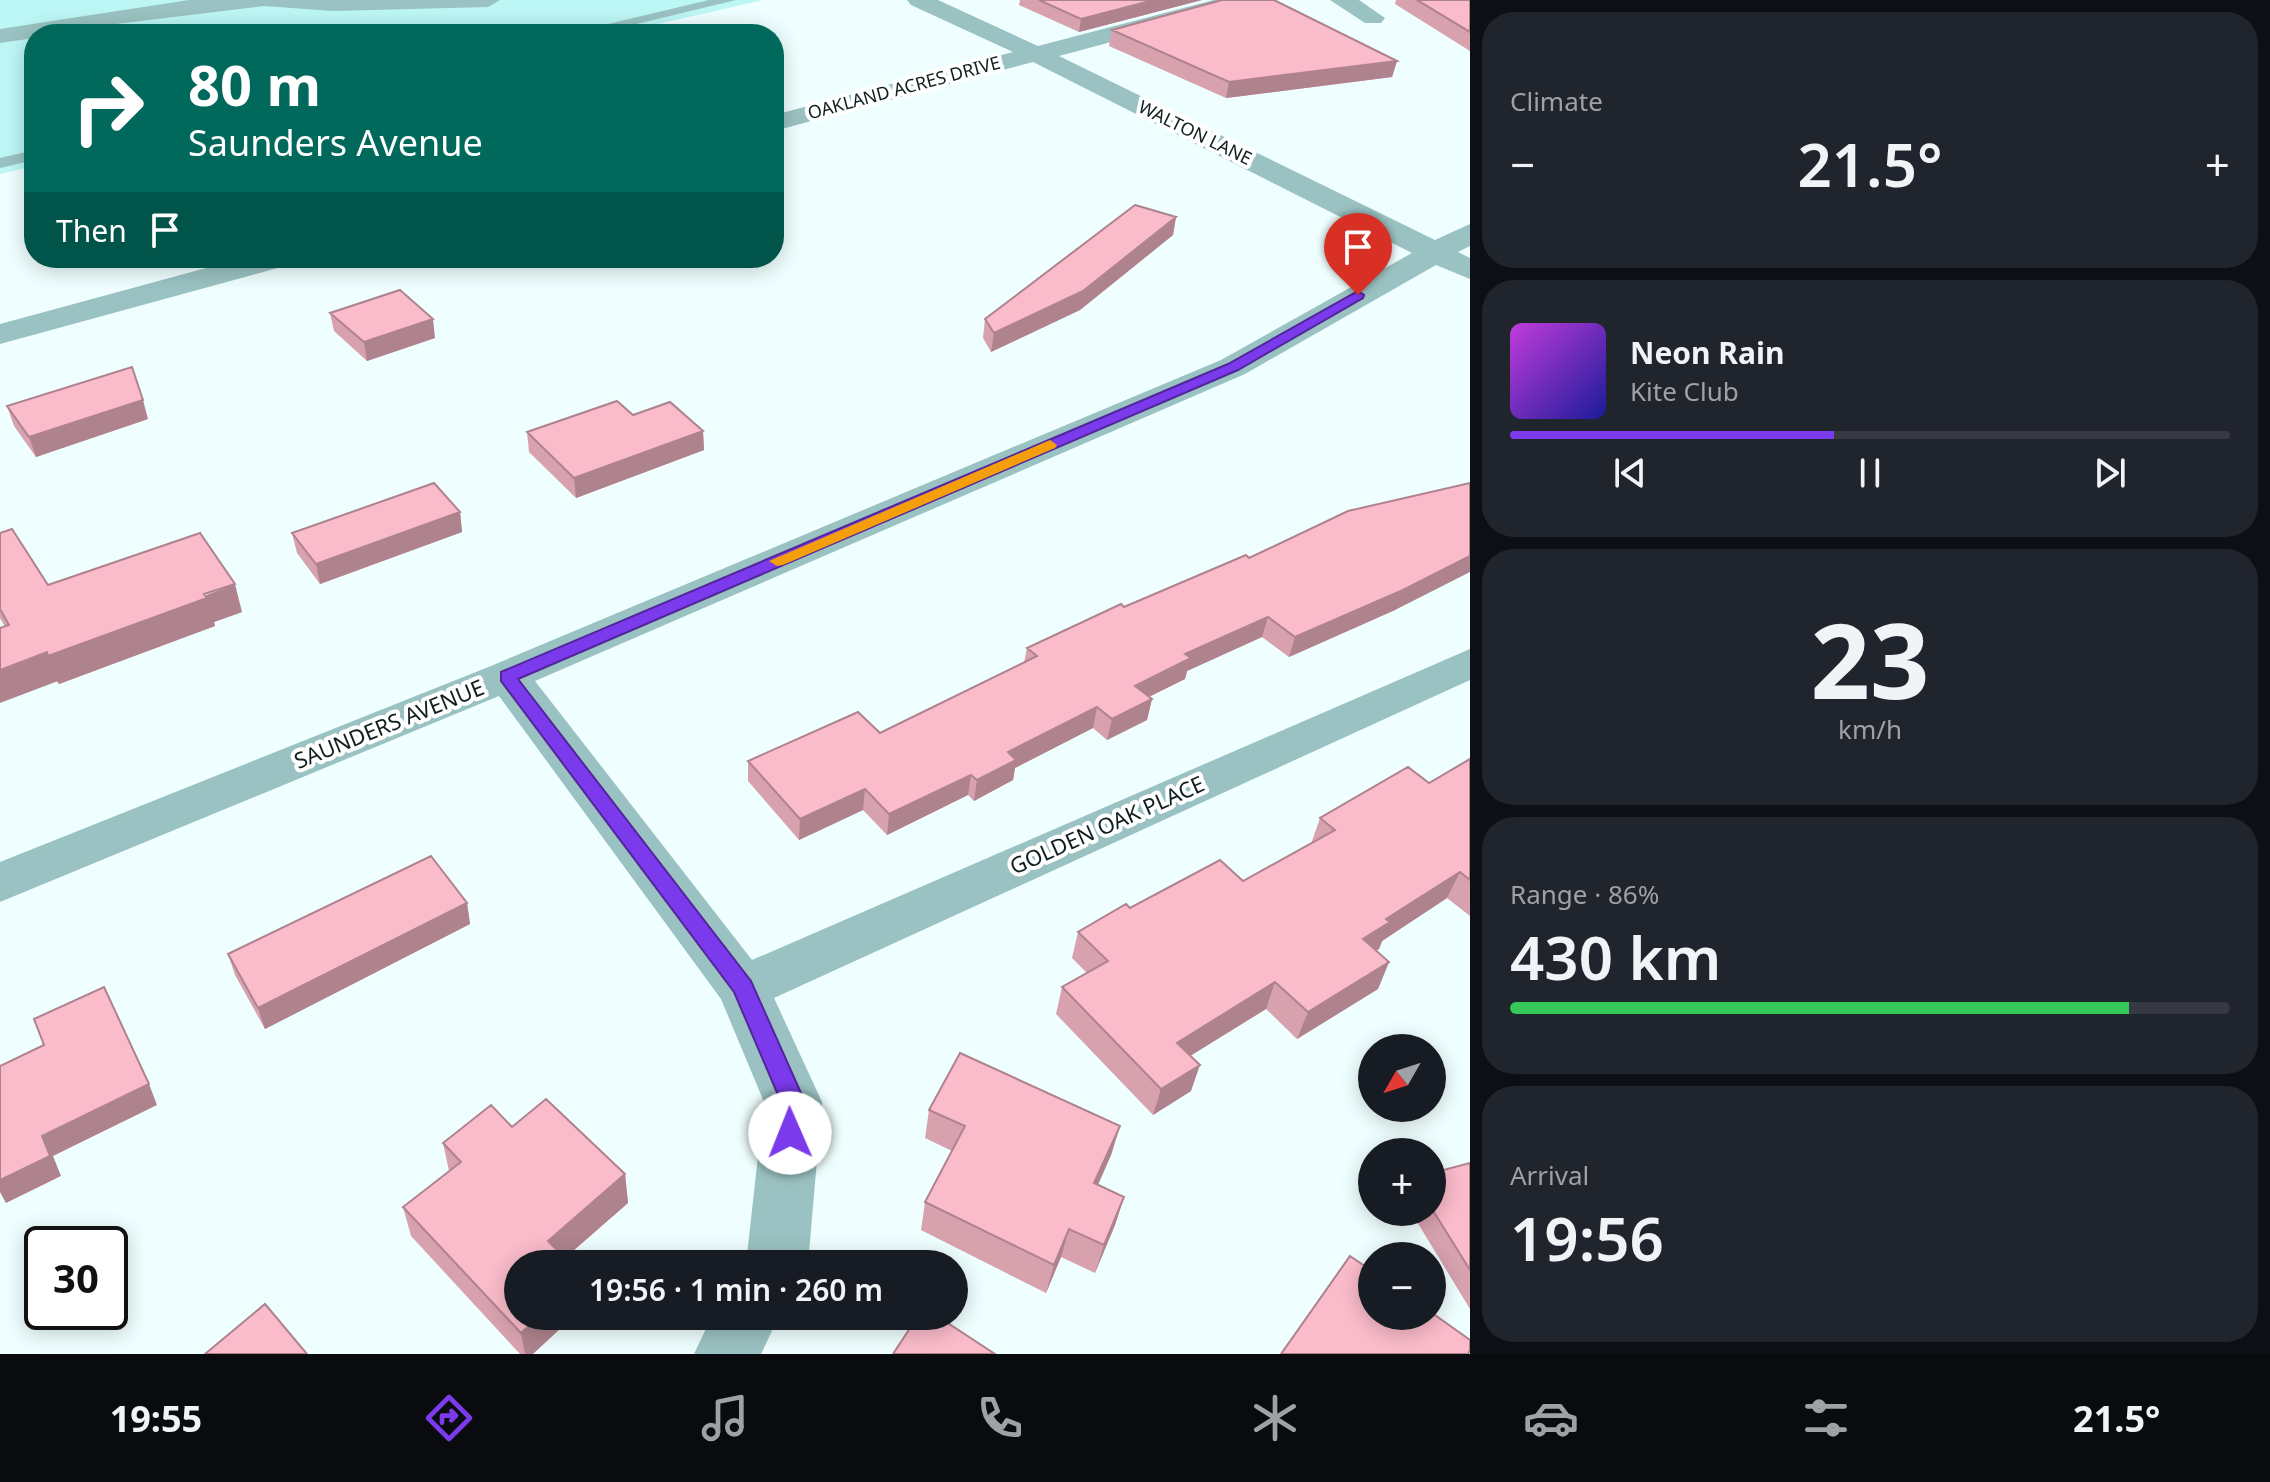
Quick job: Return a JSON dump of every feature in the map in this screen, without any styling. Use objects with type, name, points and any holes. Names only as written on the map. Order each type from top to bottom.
[{"type":"street","points":[[72,24],[157,10],[264,0],[333,4],[488,0]]},
{"type":"street","name":"WALTON LANE","points":[[919,0],[1034,53],[1470,270]]},
{"type":"street","name":"OAKLAND ACRES DRIVE","points":[[784,120],[1241,0]]},
{"type":"street","points":[[1342,0],[1373,18]]},
{"type":"street","points":[[0,36],[24,32]]},
{"type":"street","name":"SAUNDERS AVENUE","points":[[0,883],[507,676],[1233,367],[1470,233]]},
{"type":"street","points":[[0,334],[241,268]]},
{"type":"street","name":"GOLDEN OAK PLACE","points":[[743,988],[1470,663]]},
{"type":"street","points":[[507,676],[743,988],[793,1102],[781,1250]]},
{"type":"street","points":[[726,1354],[739,1330]]},
{"type":"lane","points":[[620,24],[729,0]]},
{"type":"lane","points":[[0,163],[24,157]]},
{"type":"shaded area","points":[[0,0],[763,0],[658,24],[24,24],[24,168],[0,174]]},
{"type":"building","points":[[1039,0],[1154,0],[1081,19]]},
{"type":"building","points":[[1222,0],[1274,0],[1397,61],[1229,82],[1112,30]]},
{"type":"building","points":[[1417,0],[1470,0],[1470,32]]},
{"type":"building","points":[[1135,205],[1176,217],[1083,291],[994,333],[985,319]]},
{"type":"building","points":[[400,290],[433,319],[364,342],[330,313]]},
{"type":"building","points":[[132,367],[143,400],[29,437],[7,406]]},
{"type":"building","points":[[617,401],[633,415],[670,402],[703,431],[574,478],[527,432]]},
{"type":"building","points":[[434,483],[460,512],[316,564],[292,533]]},
{"type":"building","points":[[1470,483],[1470,556],[1403,590],[1295,637],[1268,617],[1185,654],[1191,658],[1135,686],[1152,699],[1112,719],[1097,707],[1008,752],[1016,760],[977,780],[971,775],[889,814],[865,789],[800,819],[748,761],[858,712],[880,733],[1037,656],[1027,648],[1121,604],[1124,607],[1246,555],[1249,558],[1348,511]]},
{"type":"building","points":[[12,529],[48,585],[200,533],[235,584],[204,594],[207,598],[48,656],[47,652],[0,670],[0,628],[9,625],[0,609],[0,533]]},
{"type":"building","points":[[1470,759],[1470,880],[1460,872],[1386,919],[1390,922],[1363,939],[1389,962],[1308,1012],[1275,982],[1177,1043],[1200,1065],[1161,1089],[1062,987],[1108,961],[1078,932],[1126,904],[1130,908],[1220,860],[1243,881],[1335,830],[1320,818],[1408,767],[1429,783]]},
{"type":"building","points":[[431,856],[467,903],[258,1008],[228,954]]},
{"type":"building","points":[[104,987],[149,1084],[42,1136],[50,1156],[0,1180],[0,1066],[44,1045],[34,1019]]},
{"type":"building","points":[[960,1053],[1120,1126],[1094,1183],[1124,1197],[1104,1245],[1069,1229],[1054,1265],[925,1202],[965,1126],[929,1110]]},
{"type":"building","points":[[546,1099],[625,1174],[548,1241],[557,1250],[504,1250],[504,1315],[403,1207],[461,1162],[443,1143],[491,1105],[512,1127]]},
{"type":"building","points":[[1470,1163],[1470,1270],[1443,1226],[1446,1226],[1446,1169]]},
{"type":"building","points":[[1350,1256],[1358,1261],[1358,1330],[1446,1330],[1446,1323],[1470,1340],[1468,1354],[1281,1354]]},
{"type":"building","points":[[265,1304],[307,1354],[205,1354]]},
{"type":"building","points":[[909,1330],[958,1330],[995,1354],[893,1354]]},
{"type":"slow traffic","points":[[777,561],[1050,445]]},
{"type":"route","points":[[790,1133],[793,1102],[743,988],[507,676],[1233,367],[1358,295]]}]
